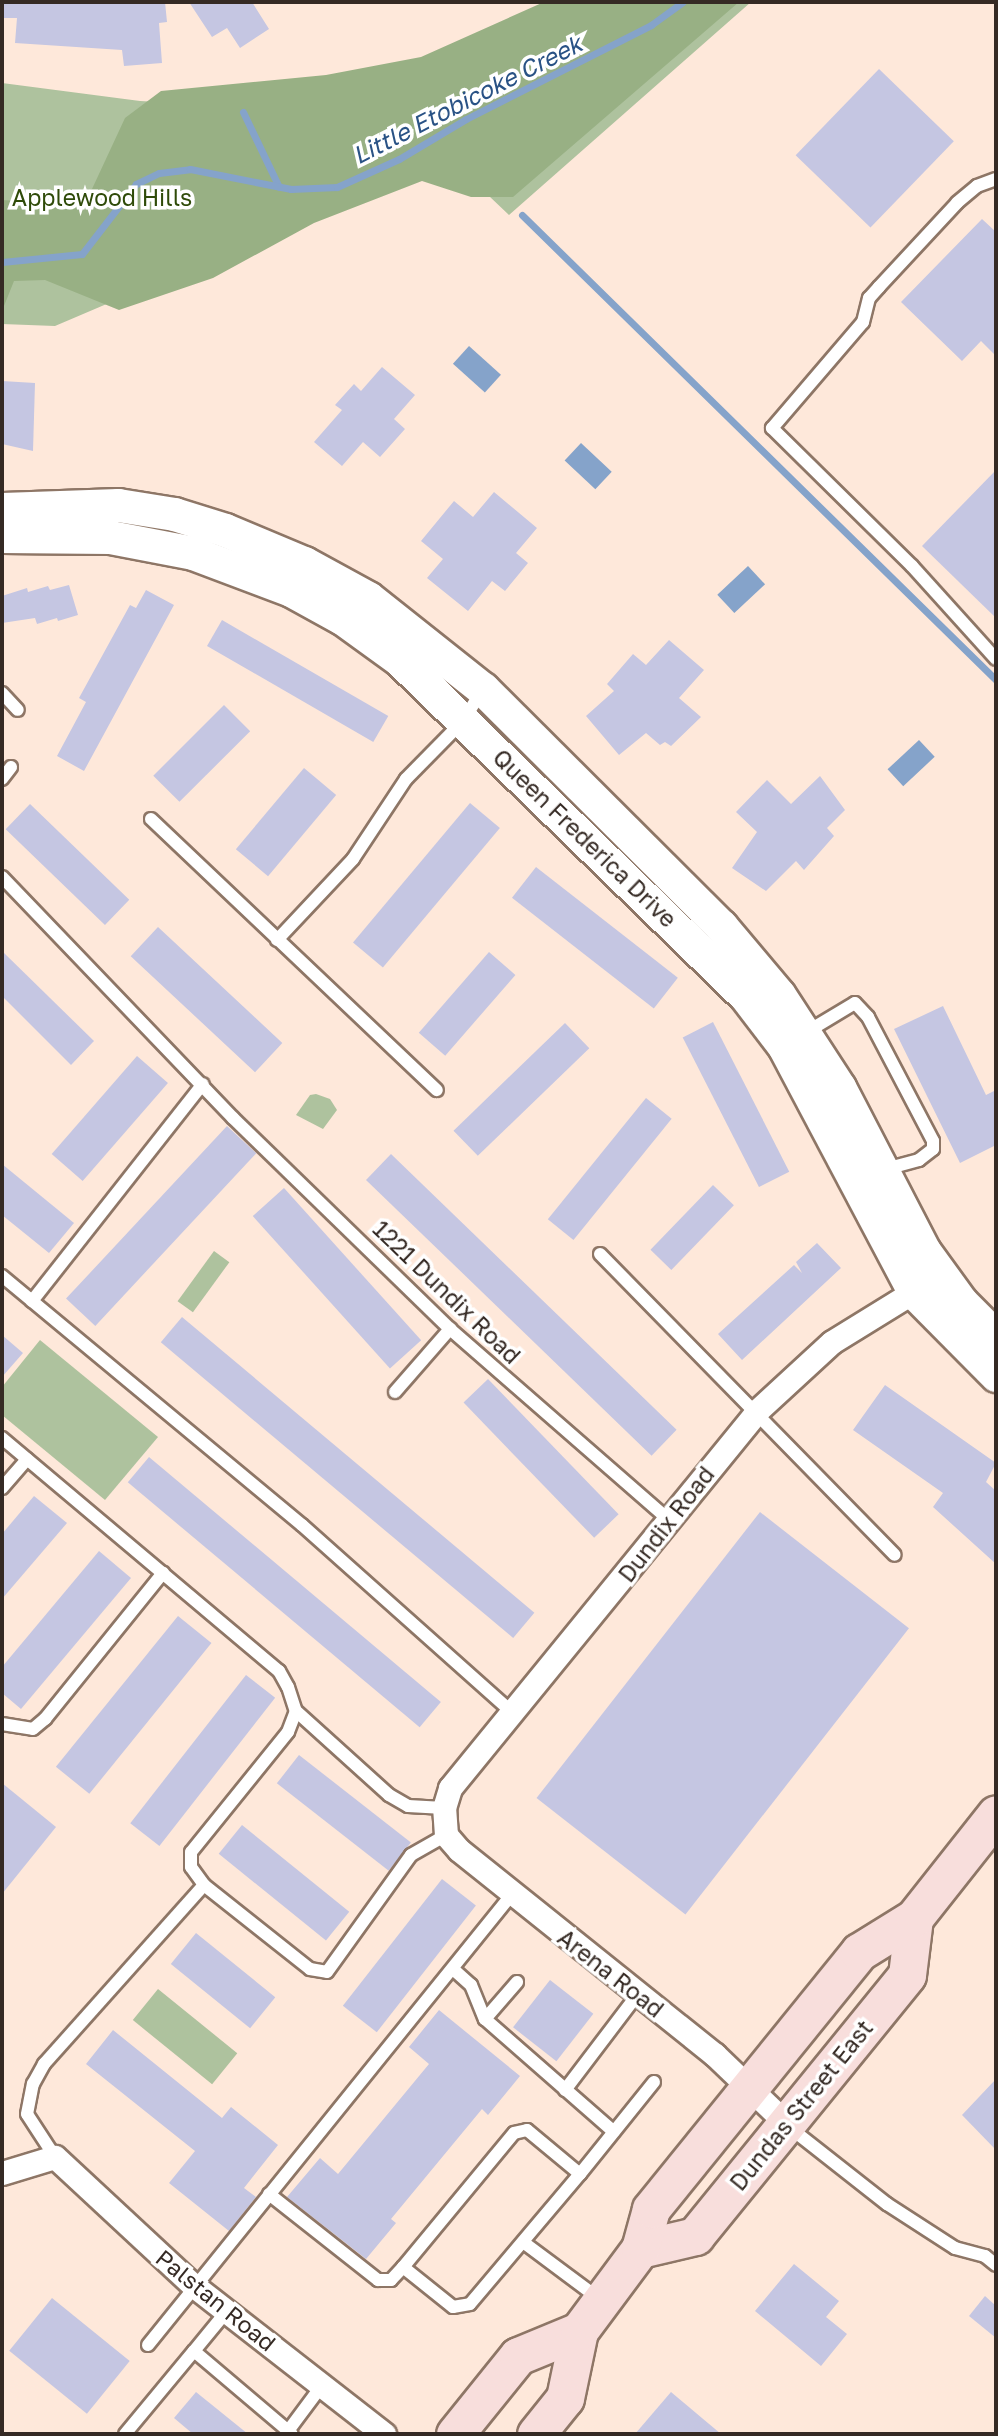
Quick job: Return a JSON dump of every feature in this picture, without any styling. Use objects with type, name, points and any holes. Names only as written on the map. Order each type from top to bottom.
[{"type":"main road","points":[[536,2434],[565,2398],[579,2331],[640,2249],[651,2209],[859,1952],[914,1918],[996,1814]]},
{"type":"main road","name":"Dundas Street East","points":[[640,2249],[695,2236],[906,1975],[914,1918]]},
{"type":"main road","points":[[455,2434],[518,2356],[579,2331]]},
{"type":"street","name":"Queen Frederica Drive","points":[[2,509],[118,505],[174,514],[225,530],[304,563],[368,597],[483,689],[721,926],[795,1039],[927,1284],[990,1345]]},
{"type":"street","name":"Queen Frederica Drive","points":[[2,536],[83,536],[148,543],[193,553],[291,590],[342,618],[400,660],[701,949],[745,995],[795,1039],[839,1087],[927,1284]]},
{"type":"street","name":"Dundix Road","points":[[445,1821],[450,1788],[515,1714],[758,1410],[832,1342],[881,1308],[927,1284]]},
{"type":"street","name":"Arena Road","points":[[445,1821],[512,1894],[638,1994],[749,2088],[787,2124]]},
{"type":"street","points":[[2,2173],[55,2157]]},
{"type":"street","name":"Palstan Road","points":[[55,2157],[194,2286],[384,2434]]},
{"type":"lane","points":[[996,179],[977,186],[957,203],[878,287],[869,298],[863,322],[772,428],[912,566],[996,659]]},
{"type":"lane","points":[[277,940],[353,859],[407,779],[463,721],[483,689]]},
{"type":"lane","points":[[2,693],[18,710]]},
{"type":"lane","points":[[2,779],[11,767]]},
{"type":"lane","points":[[151,819],[437,1090]]},
{"type":"lane","name":"1221 Dundix Road","points":[[2,877],[203,1084],[450,1329],[669,1520]]},
{"type":"lane","points":[[795,1039],[855,1003],[868,1017],[933,1141],[933,1149],[919,1160],[878,1171]]},
{"type":"lane","points":[[32,1301],[203,1084]]},
{"type":"lane","points":[[600,1254],[758,1410],[895,1555]]},
{"type":"lane","points":[[2,1276],[302,1525],[515,1714]]},
{"type":"lane","points":[[395,1392],[450,1329]]},
{"type":"lane","points":[[2,1438],[279,1671],[296,1711],[389,1795],[445,1821],[411,1854],[327,1972],[310,1969],[204,1885],[191,1867],[191,1852],[288,1732],[296,1711]]},
{"type":"lane","points":[[2,1488],[27,1459]]},
{"type":"lane","points":[[2,1724],[33,1729],[45,1719],[163,1573]]},
{"type":"lane","points":[[55,2157],[27,2114],[33,2084],[44,2064],[204,1885]]},
{"type":"lane","points":[[148,2345],[512,1894]]},
{"type":"lane","points":[[453,1969],[471,1984],[485,2019],[614,2132]]},
{"type":"lane","points":[[485,2019],[517,1982]]},
{"type":"lane","points":[[565,2090],[638,1994]]},
{"type":"lane","points":[[403,2267],[453,2307],[470,2304],[654,2082]]},
{"type":"lane","points":[[787,2124],[887,2204],[955,2248],[985,2256],[996,2265]]},
{"type":"lane","points":[[270,2194],[378,2280],[391,2280],[514,2133],[527,2130],[580,2174]]},
{"type":"lane","points":[[523,2242],[602,2300]]},
{"type":"lane","points":[[132,2432],[226,2312]]},
{"type":"lane","points":[[194,2351],[290,2432],[323,2384]]},
{"type":"green space","name":"Applewood Hills","points":[[544,2],[739,2],[513,197],[471,197],[422,181],[314,223],[213,278],[119,310],[45,280],[14,281],[2,311],[2,200],[50,203],[92,189],[125,118],[161,91],[326,75],[421,57]]},
{"type":"green space","name":"Applewood Hills","points":[[566,2],[751,2],[509,215],[449,158],[55,326],[2,324],[2,83],[140,101],[377,114]]},
{"type":"green space","points":[[316,1094],[330,1099],[337,1110],[323,1129],[296,1115],[310,1095]]},
{"type":"green space","points":[[214,1251],[229,1262],[193,1312],[178,1301]]},
{"type":"green space","points":[[40,1340],[158,1437],[105,1500],[2,1415],[2,1387]]},
{"type":"green space","points":[[158,1989],[237,2053],[212,2084],[133,2020]]},
{"type":"water","points":[[469,346],[501,375],[485,393],[453,364]]},
{"type":"water","points":[[581,443],[612,472],[595,489],[565,461]]},
{"type":"water","points":[[748,566],[765,584],[734,613],[717,595]]},
{"type":"water","points":[[919,740],[935,757],[903,786],[888,769]]},
{"type":"building","points":[[2,2],[165,2],[167,22],[159,23],[162,63],[124,66],[122,50],[15,43],[17,18],[2,18]]},
{"type":"building","points":[[189,2],[252,2],[269,29],[240,48],[227,28],[212,37]]},
{"type":"building","points":[[879,69],[954,141],[870,228],[796,155]]},
{"type":"building","points":[[982,219],[996,232],[996,356],[981,341],[962,361],[901,302]]},
{"type":"building","points":[[382,367],[415,395],[394,419],[405,429],[380,457],[363,442],[342,466],[314,442],[342,410],[335,405],[354,384],[361,391]]},
{"type":"building","points":[[2,381],[35,383],[33,451],[2,444]]},
{"type":"building","points":[[996,470],[996,618],[922,546]]},
{"type":"building","points":[[494,492],[537,528],[516,553],[528,563],[505,591],[492,581],[468,611],[427,578],[443,559],[421,541],[454,501],[473,517]]},
{"type":"building","points":[[69,585],[78,615],[37,624],[35,618],[2,623],[2,596],[27,588],[28,592],[48,586],[50,590]]},
{"type":"building","points":[[146,590],[174,605],[84,771],[57,756],[86,702],[79,698],[130,605],[136,608]]},
{"type":"building","points":[[222,620],[388,716],[373,742],[207,646]]},
{"type":"building","points":[[669,640],[704,670],[679,698],[701,717],[671,746],[665,742],[660,745],[646,733],[619,755],[586,716],[614,691],[607,684],[633,654],[646,665]]},
{"type":"building","points":[[224,705],[250,731],[179,802],[153,776]]},
{"type":"building","points":[[304,768],[336,795],[268,876],[236,849]]},
{"type":"building","points":[[820,776],[845,810],[827,828],[834,836],[804,870],[796,861],[766,891],[732,868],[757,832],[736,812],[767,780],[791,804]]},
{"type":"building","points":[[470,803],[500,828],[383,967],[353,942]]},
{"type":"building","points":[[30,804],[129,900],[105,925],[6,829]]},
{"type":"building","points":[[536,867],[678,978],[654,1009],[512,898]]},
{"type":"building","points":[[158,927],[282,1043],[255,1072],[131,956]]},
{"type":"building","points":[[2,951],[94,1041],[71,1065],[2,996]]},
{"type":"building","points":[[489,952],[515,975],[445,1056],[419,1033]]},
{"type":"building","points":[[943,1006],[986,1095],[996,1090],[996,1145],[960,1163],[894,1029]]},
{"type":"building","points":[[713,1022],[789,1172],[759,1187],[683,1037]]},
{"type":"building","points":[[565,1023],[589,1048],[478,1156],[454,1131]]},
{"type":"building","points":[[137,1056],[168,1083],[83,1181],[52,1154]]},
{"type":"building","points":[[646,1098],[672,1119],[573,1240],[548,1219]]},
{"type":"building","points":[[227,1126],[256,1153],[95,1326],[66,1299]]},
{"type":"building","points":[[391,1154],[677,1430],[652,1456],[366,1180]]},
{"type":"building","points":[[2,1164],[74,1223],[49,1253],[2,1215]]},
{"type":"building","points":[[713,1185],[734,1205],[671,1270],[650,1250]]},
{"type":"building","points":[[284,1188],[421,1340],[390,1368],[253,1216]]},
{"type":"building","points":[[817,1243],[841,1268],[742,1360],[718,1334],[794,1265],[802,1273],[796,1262]]},
{"type":"building","points":[[182,1317],[534,1613],[513,1638],[161,1342]]},
{"type":"building","points":[[2,1335],[23,1353],[2,1377]]},
{"type":"building","points":[[488,1379],[619,1514],[594,1538],[464,1403]]},
{"type":"building","points":[[885,1385],[996,1463],[986,1482],[996,1491],[996,1564],[933,1507],[943,1493],[853,1430]]},
{"type":"building","points":[[149,1457],[441,1702],[420,1727],[128,1482]]},
{"type":"building","points":[[34,1496],[67,1523],[2,1599],[2,1534]]},
{"type":"building","points":[[760,1512],[909,1628],[685,1914],[537,1798]]},
{"type":"building","points":[[99,1551],[131,1578],[21,1709],[2,1693],[2,1667]]},
{"type":"building","points":[[178,1616],[211,1643],[89,1794],[56,1767]]},
{"type":"building","points":[[246,1675],[275,1698],[159,1846],[130,1823]]},
{"type":"building","points":[[299,1755],[411,1842],[389,1871],[277,1783]]},
{"type":"building","points":[[2,1783],[56,1827],[2,1894]]},
{"type":"building","points":[[242,1825],[349,1912],[326,1941],[219,1854]]},
{"type":"building","points":[[442,1879],[476,1905],[377,2032],[343,2006]]},
{"type":"building","points":[[196,1933],[275,1997],[250,2028],[171,1964]]},
{"type":"building","points":[[550,1980],[593,2014],[556,2061],[513,2027]]},
{"type":"building","points":[[439,2010],[520,2076],[488,2115],[482,2109],[391,2219],[396,2223],[366,2259],[287,2197],[320,2158],[338,2174],[429,2064],[409,2047]]},
{"type":"building","points":[[113,2030],[222,2118],[231,2107],[278,2145],[244,2188],[256,2197],[229,2231],[169,2183],[195,2151],[86,2064]]},
{"type":"building","points":[[996,2079],[996,2150],[962,2115]]},
{"type":"building","points":[[794,2264],[839,2301],[826,2317],[847,2334],[821,2366],[755,2311]]},
{"type":"building","points":[[985,2296],[996,2306],[996,2338],[969,2316]]},
{"type":"building","points":[[52,2298],[130,2361],[87,2414],[9,2351]]},
{"type":"building","points":[[196,2392],[248,2434],[193,2434],[174,2418]]},
{"type":"building","points":[[671,2392],[721,2434],[635,2434]]},
{"type":"waterway","name":"Little Etobicoke Creek","points":[[2,262],[82,254],[136,184],[159,173],[190,169],[291,189],[337,187],[399,159],[466,119],[651,25],[683,2]]},
{"type":"waterway","points":[[243,112],[279,187]]},
{"type":"waterway","points":[[522,215],[996,680]]}]
